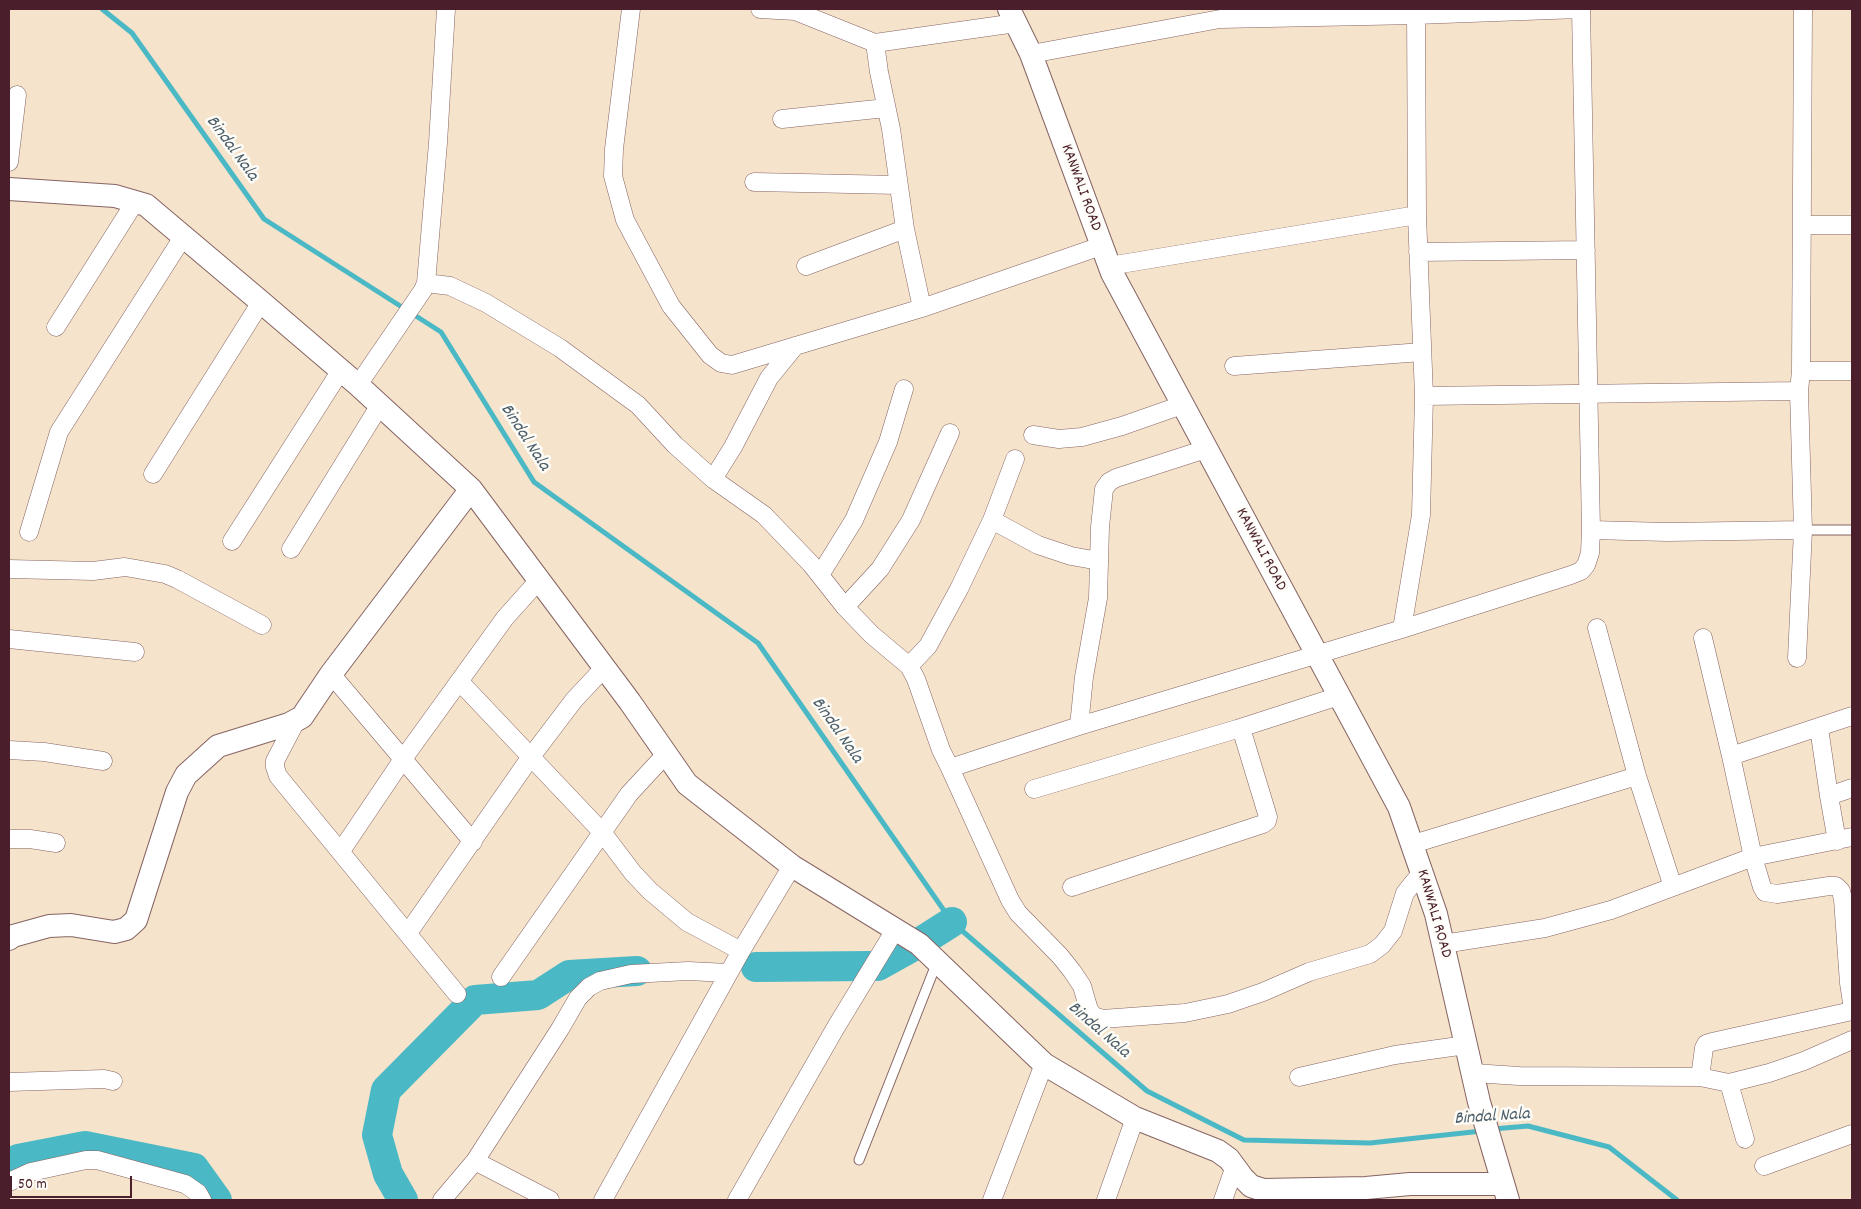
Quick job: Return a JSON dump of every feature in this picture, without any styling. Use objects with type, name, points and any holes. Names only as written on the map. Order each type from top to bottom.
[{"type":"street","points":[[358,385],[425,286],[438,143],[446,9]]},
{"type":"street","points":[[631,9],[613,167],[613,176],[624,220],[671,306],[710,355],[721,363],[732,365],[1105,256],[1417,215]]},
{"type":"street","points":[[760,9],[795,11],[875,43],[1013,16]]},
{"type":"street","points":[[950,768],[1079,726],[1402,630],[1581,571],[1586,565],[1590,553],[1590,394],[1580,9],[1240,13],[1220,19],[1031,54]]},
{"type":"street","points":[[1797,658],[1803,530],[1799,391],[1801,371],[1804,9]]},
{"type":"street","points":[[1402,630],[1422,515],[1424,396],[1417,215],[1416,12]]},
{"type":"street","name":"KANWALI ROAD","points":[[1013,16],[1031,54],[1105,256],[1206,450],[1399,807],[1436,914],[1479,1102],[1505,1192]]},
{"type":"street","points":[[875,43],[905,229],[922,308]]},
{"type":"street","points":[[9,162],[17,95]]},
{"type":"street","points":[[782,119],[886,108]]},
{"type":"street","points":[[754,182],[898,185]]},
{"type":"street","points":[[9,189],[115,196],[146,205],[261,302],[358,385],[471,489],[604,668],[687,784],[792,866],[919,944],[1044,1064],[1135,1118],[1218,1151],[1235,1166],[1252,1193],[1263,1190],[1367,1194],[1410,1184],[1505,1192]]},
{"type":"street","points":[[56,327],[135,202]]},
{"type":"street","points":[[1802,225],[1852,225]]},
{"type":"street","points":[[806,266],[905,229]]},
{"type":"street","points":[[29,532],[59,432],[183,237]]},
{"type":"street","points":[[1418,252],[1586,250]]},
{"type":"street","points":[[425,286],[450,286],[486,303],[560,348],[638,405],[675,445],[713,479],[764,515],[872,635],[909,666],[916,679],[941,750],[1010,900],[1018,913],[1072,970],[1082,986],[1089,1010],[1094,1016],[1102,1020],[1184,1013],[1228,1004],[1263,992],[1309,972],[1370,954],[1382,945],[1393,932],[1405,893],[1422,872]]},
{"type":"street","points":[[152,474],[261,302]]},
{"type":"street","points":[[713,479],[733,447],[769,378],[795,346]]},
{"type":"street","points":[[1234,366],[1422,352]]},
{"type":"street","points":[[232,541],[341,370]]},
{"type":"street","points":[[1801,371],[1852,371]]},
{"type":"street","points":[[820,575],[854,520],[888,442],[904,389]]},
{"type":"street","points":[[1424,396],[1799,391]]},
{"type":"street","points":[[291,549],[380,405]]},
{"type":"street","points":[[1033,435],[1059,438],[1082,437],[1122,426],[1182,405]]},
{"type":"street","points":[[845,606],[880,569],[911,520],[950,433]]},
{"type":"street","points":[[1079,726],[1084,677],[1098,598],[1100,527],[1104,489],[1109,482],[1116,478],[1206,450]]},
{"type":"street","points":[[909,666],[928,646],[959,589],[992,520],[1015,459]]},
{"type":"street","points":[[9,939],[13,936],[49,926],[71,925],[114,932],[126,929],[136,920],[177,792],[186,774],[218,746],[296,721],[302,717],[331,674],[471,489]]},
{"type":"street","points":[[992,520],[1038,545],[1071,556],[1099,561]]},
{"type":"street","points":[[1591,530],[1667,532],[1803,530]]},
{"type":"street","points":[[9,569],[93,570],[125,567],[165,574],[262,625]]},
{"type":"street","points":[[341,851],[403,759],[505,618],[539,580]]},
{"type":"street","points":[[1598,628],[1637,776],[1673,887]]},
{"type":"street","points":[[1703,638],[1753,856],[1762,887],[1765,892],[1777,894],[1829,886],[1836,886],[1841,891],[1852,1003]]},
{"type":"street","points":[[9,640],[135,652]]},
{"type":"street","points":[[408,933],[530,758],[574,700],[604,668]]},
{"type":"street","points":[[331,674],[473,842]]},
{"type":"street","points":[[460,682],[602,832],[633,873],[650,891],[687,922],[741,951]]},
{"type":"street","points":[[1034,789],[1241,728],[1339,696]]},
{"type":"street","points":[[1731,756],[1852,716]]},
{"type":"street","points":[[296,721],[275,761],[274,767],[278,776],[457,994]]},
{"type":"street","points":[[1072,887],[1263,824],[1267,821],[1268,817],[1241,728]]},
{"type":"street","points":[[1443,944],[1545,928],[1611,910],[1753,856],[1845,839],[1829,796],[1819,728]]},
{"type":"street","points":[[9,750],[44,752],[103,761]]},
{"type":"street","points":[[501,978],[629,794],[666,754]]},
{"type":"street","points":[[1413,844],[1637,776]]},
{"type":"street","points":[[1829,796],[1852,788]]},
{"type":"street","points":[[9,840],[30,839],[56,843]]},
{"type":"street","points":[[603,1200],[728,973],[792,866]]},
{"type":"street","points":[[737,1200],[836,1027],[895,930]]},
{"type":"street","points":[[442,1200],[475,1161],[578,998],[588,987],[600,981],[630,974],[688,971],[728,973]]},
{"type":"street","points":[[1700,1077],[1706,1044],[1852,1011]]},
{"type":"street","points":[[1473,1073],[1529,1076],[1700,1077],[1729,1083],[1769,1073],[1812,1058],[1852,1040]]},
{"type":"street","points":[[1299,1077],[1395,1055],[1466,1045]]},
{"type":"street","points":[[992,1200],[1044,1064]]},
{"type":"street","points":[[9,1082],[104,1079],[113,1081]]},
{"type":"street","points":[[1729,1083],[1745,1139]]},
{"type":"street","points":[[1106,1200],[1135,1118]]},
{"type":"street","points":[[1764,1166],[1852,1134]]},
{"type":"street","points":[[9,1182],[31,1172],[86,1160],[97,1160],[185,1184],[198,1193],[202,1200]]},
{"type":"street","points":[[475,1161],[550,1200]]},
{"type":"street","points":[[1223,1200],[1235,1166]]},
{"type":"lane","points":[[1803,530],[1852,530]]},
{"type":"lane","points":[[860,1160],[937,962]]},
{"type":"waterway","name":"Bindal Nala","points":[[102,9],[132,33],[264,219],[441,332],[534,482],[758,643],[952,922],[1147,1091],[1244,1140],[1370,1143],[1482,1131]]},
{"type":"waterway","points":[[922,941],[952,922]]},
{"type":"waterway","points":[[878,966],[914,946]]},
{"type":"waterway","points":[[756,967],[870,966]]},
{"type":"waterway","points":[[403,1200],[388,1174],[377,1135],[386,1090],[475,1000],[538,995],[569,975],[637,971]]},
{"type":"waterway","name":"Bindal Nala","points":[[1493,1129],[1528,1126],[1609,1147],[1677,1200]]},
{"type":"waterway","points":[[9,1164],[18,1159],[85,1146],[194,1168],[217,1200]]}]
